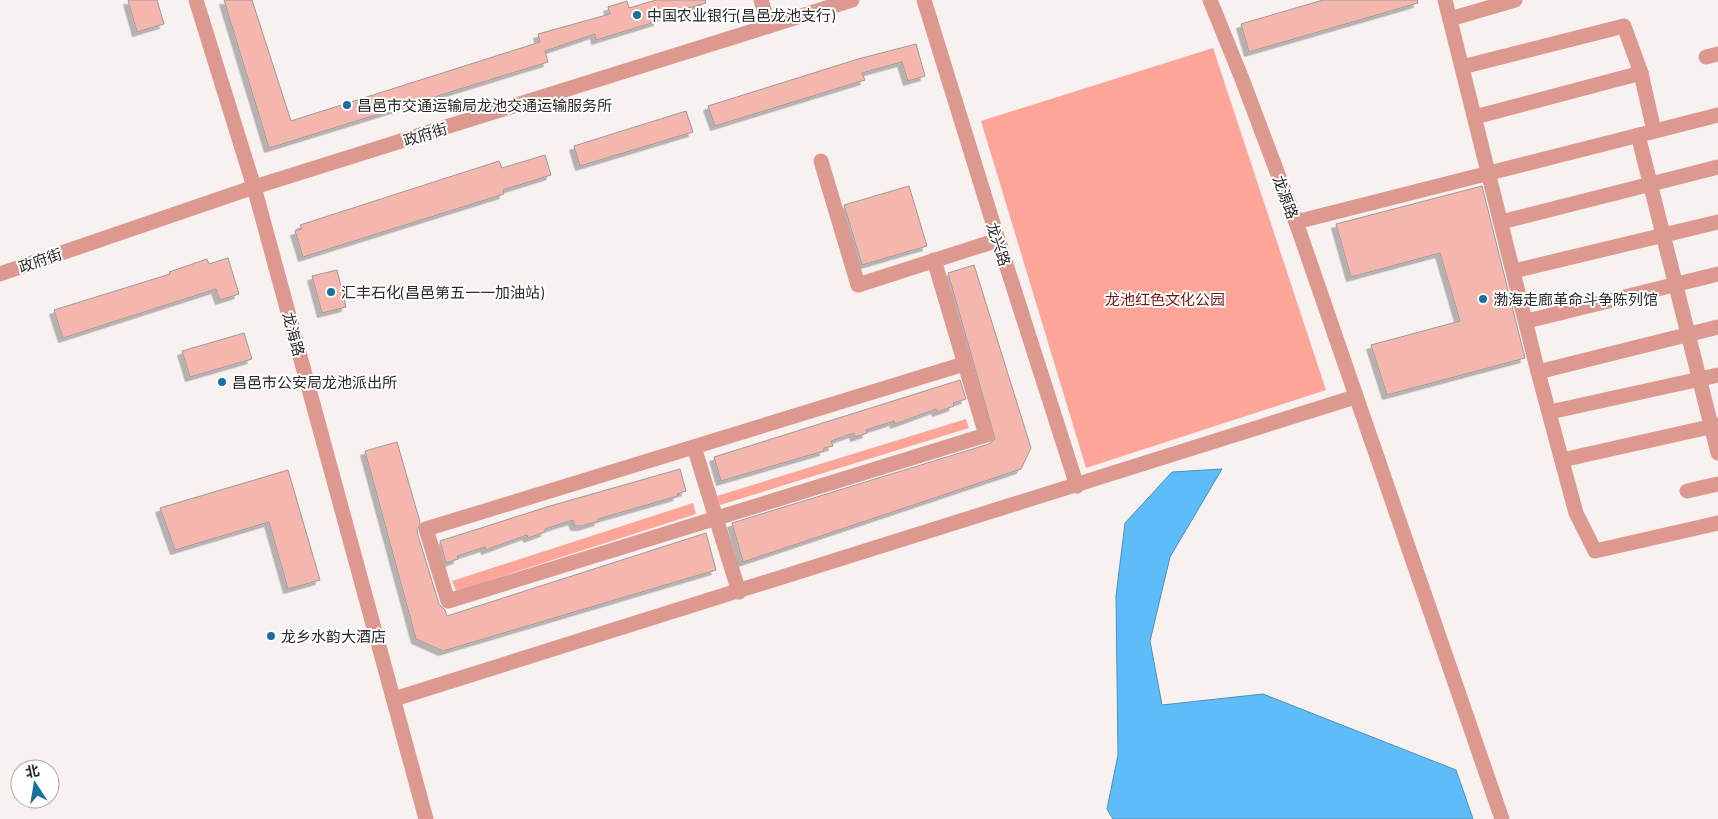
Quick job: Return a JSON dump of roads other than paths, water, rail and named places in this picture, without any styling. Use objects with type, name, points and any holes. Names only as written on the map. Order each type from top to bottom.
[{"type":"street","name":"龙海路","points":[[196,0],[254,187],[426,819]]},
{"type":"street","points":[[761,0],[769,26]]},
{"type":"street","name":"政府街","points":[[0,274],[254,187],[852,0]]},
{"type":"street","name":"龙兴路","points":[[924,0],[998,240],[1078,486]]},
{"type":"street","name":"龙源路","points":[[1210,0],[1296,222],[1502,819]]},
{"type":"street","points":[[1446,0],[1527,321],[1538,372],[1576,513],[1595,551],[1718,523]]},
{"type":"street","points":[[1450,19],[1516,0]]},
{"type":"street","points":[[1462,67],[1624,26],[1641,73],[1654,131]]},
{"type":"street","points":[[1475,118],[1641,73]]},
{"type":"street","points":[[1296,222],[1718,115]]},
{"type":"street","points":[[1638,135],[1688,335],[1715,426],[1718,452]]},
{"type":"street","points":[[821,161],[858,285],[998,240]]},
{"type":"street","points":[[1501,222],[1718,167]]},
{"type":"street","points":[[1514,271],[1718,222]]},
{"type":"street","points":[[934,260],[986,435],[448,600],[426,529],[964,364]]},
{"type":"street","points":[[1527,321],[1718,274]]},
{"type":"street","points":[[1538,372],[1718,327]]},
{"type":"street","points":[[1550,412],[1718,375]]},
{"type":"street","points":[[394,700],[1078,486],[1355,397]]},
{"type":"street","points":[[1562,460],[1715,426]]},
{"type":"street","points":[[694,447],[739,592]]},
{"type":"street","points":[[1687,491],[1718,484]]},
{"type":"water","points":[[1222,469],[1170,557],[1150,641],[1162,705],[1263,694],[1456,770],[1473,819],[1113,819],[1107,809],[1118,755],[1116,596],[1125,523],[1172,472]]},
{"type":"place","name":"中国农业银行(昌邑龙池支行)","points":[[637,15]]},
{"type":"place","name":"昌邑市交通运输局龙池交通运输服务所","points":[[347,105]]},
{"type":"place","name":"汇丰石化(昌邑第五一一加油站)","points":[[331,292]]},
{"type":"place","name":"渤海走廊革命斗争陈列馆","points":[[1483,299]]},
{"type":"place","name":"昌邑市公安局龙池派出所","points":[[222,382]]},
{"type":"place","name":"龙乡水韵大酒店","points":[[271,636]]},
{"type":"park label","name":"龙池红色文化公园","points":[[1165,299]]}]
